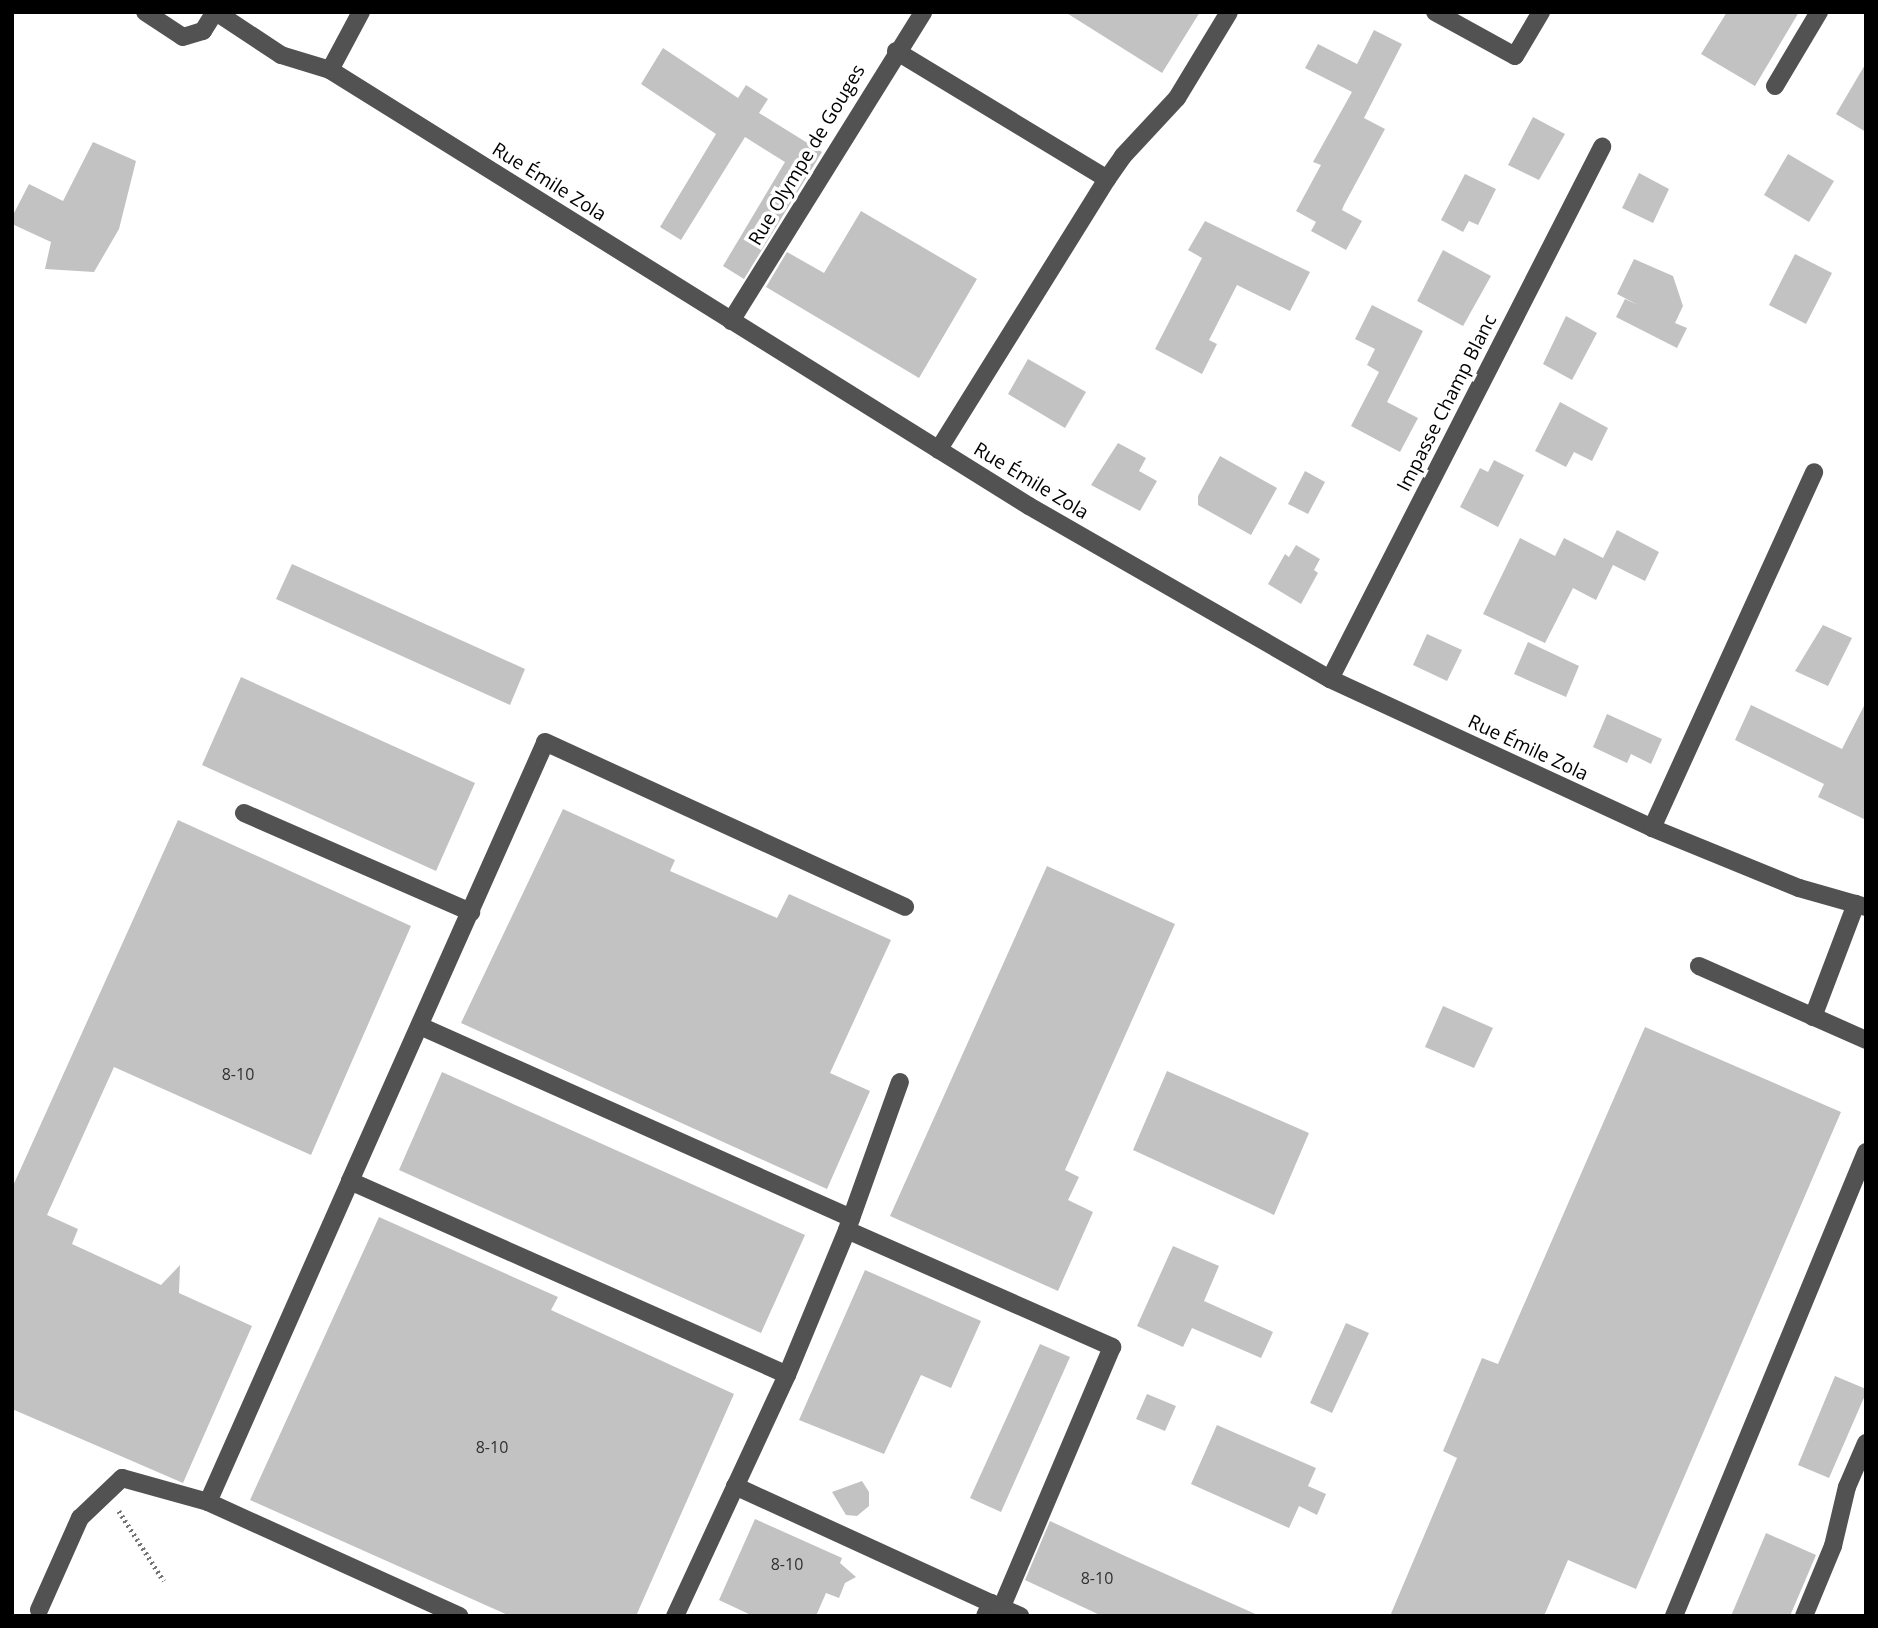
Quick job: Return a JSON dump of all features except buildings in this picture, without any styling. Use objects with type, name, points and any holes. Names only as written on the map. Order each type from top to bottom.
[{"type":"street","points":[[145,12],[183,37],[203,31],[216,12]]},
{"type":"street","name":"Rue Émile Zola","points":[[216,12],[281,55],[330,70],[938,450],[1329,679],[1651,828],[1799,888],[1861,906]]},
{"type":"street","points":[[330,70],[361,12]]},
{"type":"street","name":"Rue Olympe de Gouges","points":[[731,321],[896,51],[923,12]]},
{"type":"street","points":[[938,450],[1107,179],[1123,156],[1177,98],[1229,12]]},
{"type":"street","points":[[1435,12],[1515,56],[1541,12]]},
{"type":"street","points":[[1775,86],[1819,12]]},
{"type":"street","points":[[896,51],[1107,179]]},
{"type":"street","name":"Impasse Champ Blanc","points":[[1329,679],[1602,147]]},
{"type":"street","points":[[1651,828],[1814,472]]},
{"type":"street","points":[[208,1502],[545,742],[905,908]]},
{"type":"street","points":[[244,813],[471,912]]},
{"type":"street","points":[[1813,1017],[1861,906]]},
{"type":"street","points":[[1699,966],[1866,1040]]},
{"type":"street","points":[[420,1026],[1112,1347],[992,1609]]},
{"type":"street","points":[[675,1616],[787,1375],[849,1224],[900,1082]]},
{"type":"street","points":[[1674,1616],[1866,1152]]},
{"type":"street","points":[[350,1181],[787,1375]]},
{"type":"street","points":[[1804,1616],[1833,1546],[1847,1487],[1866,1443]]},
{"type":"street","points":[[38,1609],[80,1518],[122,1478],[208,1502],[459,1616]]},
{"type":"street","points":[[735,1486],[992,1609],[1020,1616]]},
{"type":"path","points":[[107,1493],[164,1581]]}]
